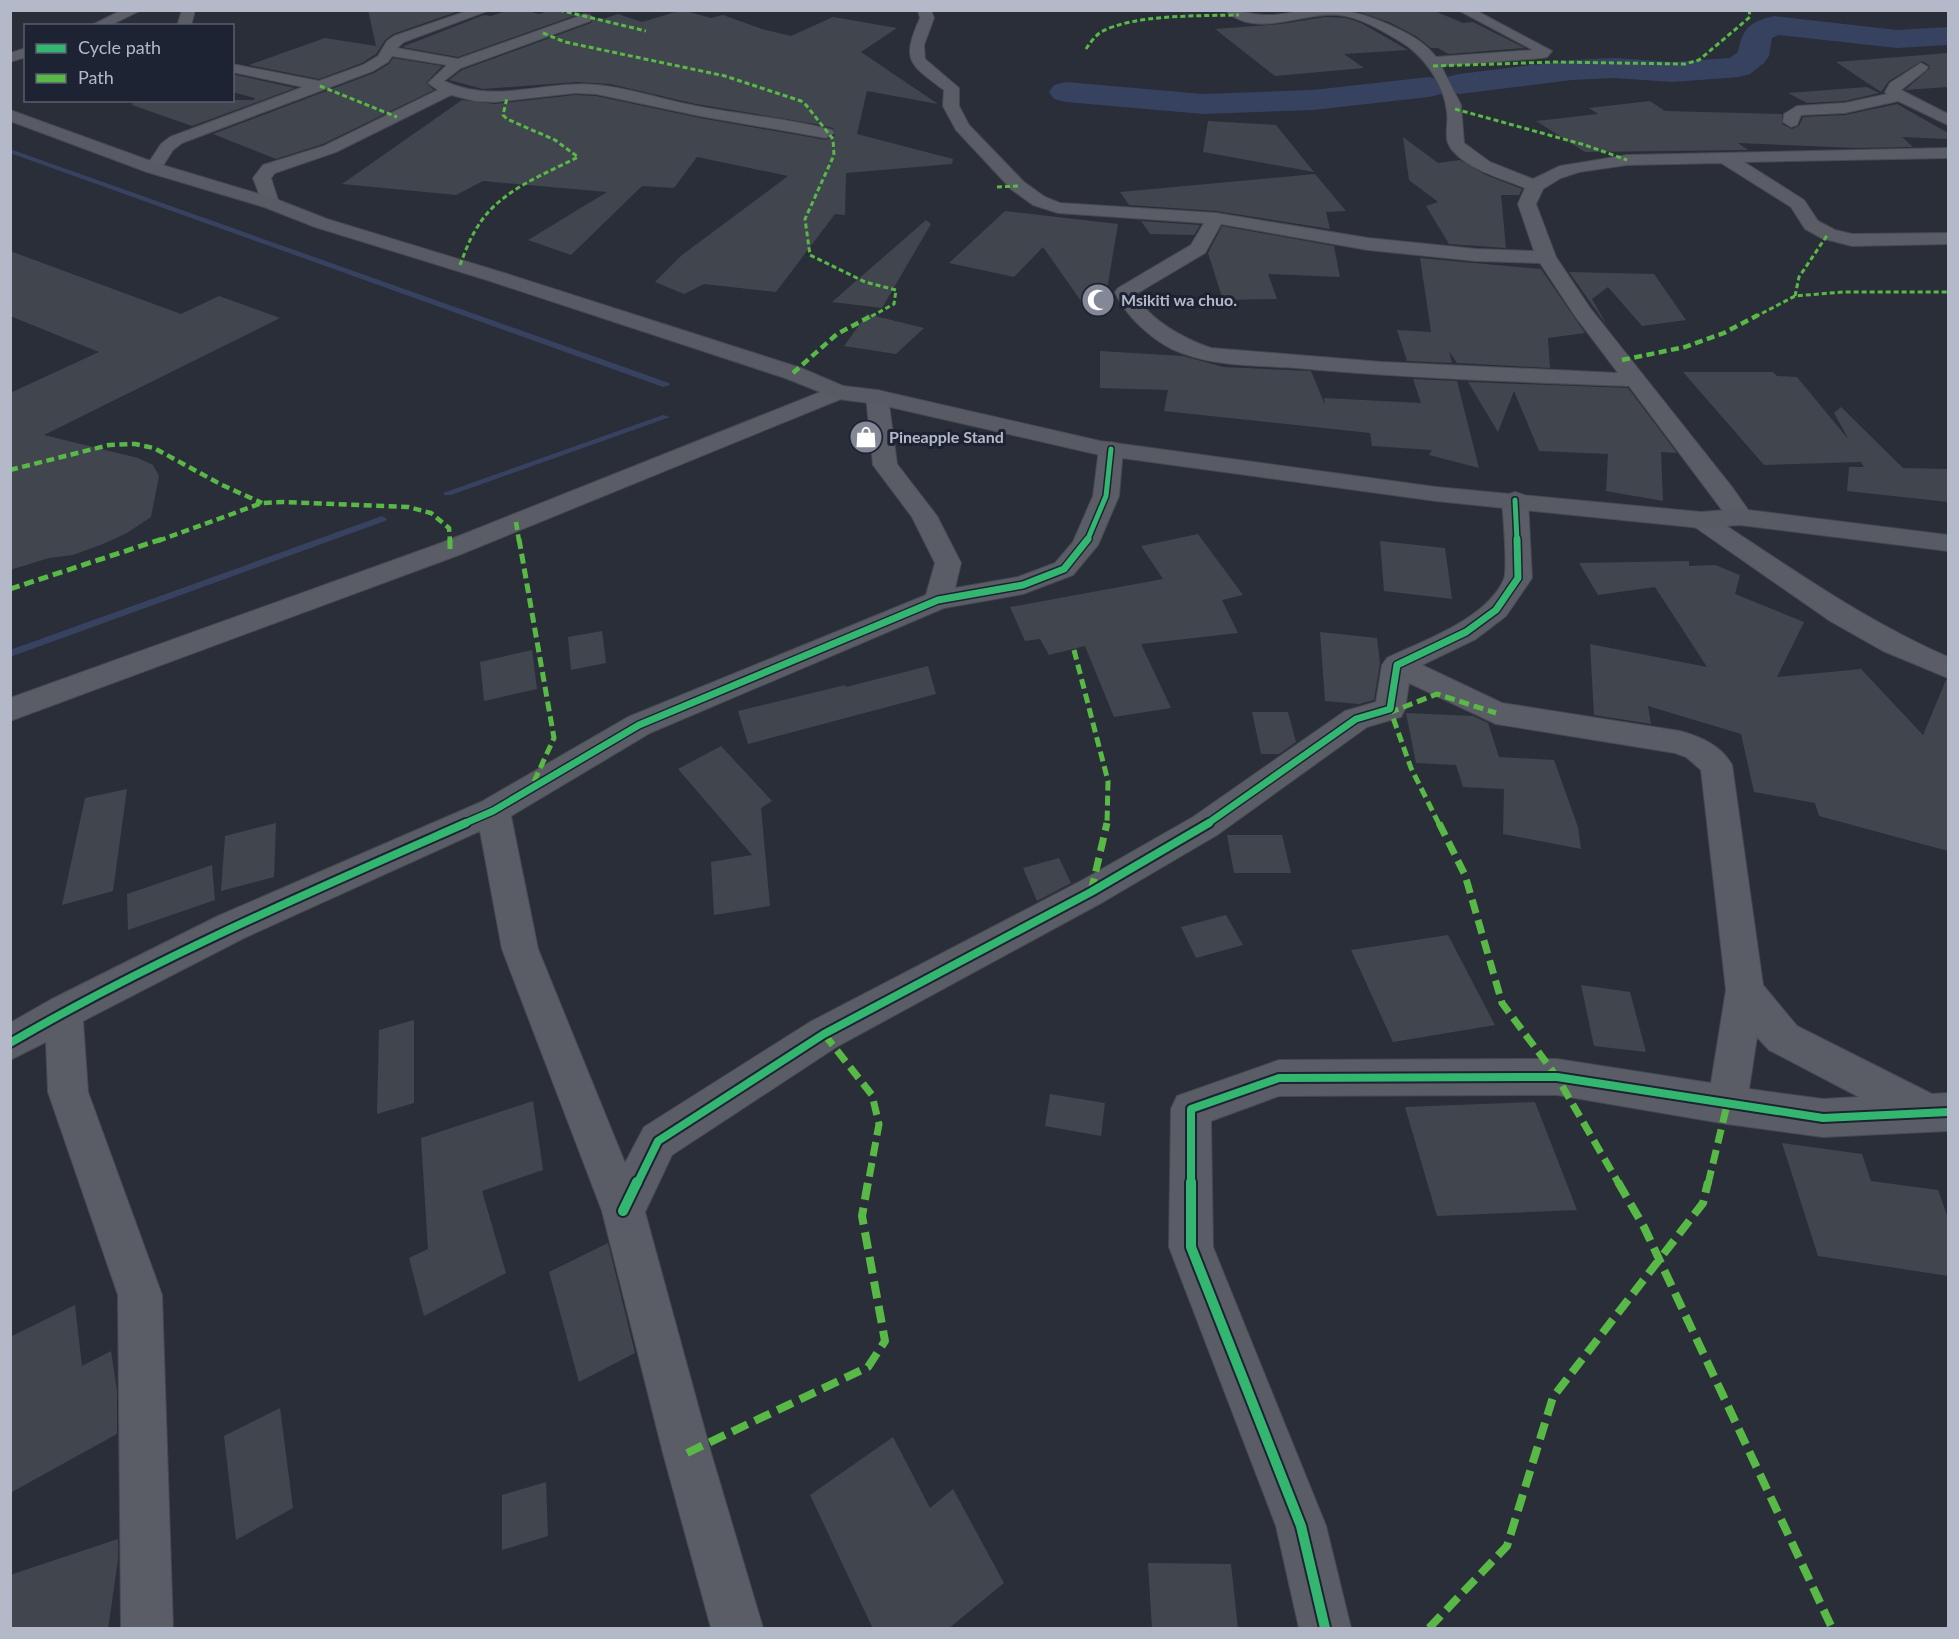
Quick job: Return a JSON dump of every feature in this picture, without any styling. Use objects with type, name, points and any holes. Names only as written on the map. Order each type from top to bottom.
[{"type":"main road","points":[[10,115],[153,168],[270,203],[321,222],[793,373],[838,392],[877,397],[1111,449],[1436,494],[1701,520],[1740,517],[1948,543]]},
{"type":"street","points":[[101,24],[135,10]]},
{"type":"street","points":[[153,168],[166,147],[176,140],[368,68],[383,59],[390,51],[392,44],[399,39],[443,29],[483,10]]},
{"type":"street","points":[[924,10],[927,18],[915,43],[914,54],[922,65],[952,88],[951,106],[962,127],[1018,186],[1040,201],[1058,208],[1216,218],[1368,244],[1476,255],[1546,257]]},
{"type":"street","points":[[1231,10],[1252,19],[1266,21],[1341,11],[1420,46],[1431,62],[1455,110],[1453,136],[1457,146],[1476,160],[1535,186]]},
{"type":"street","points":[[1431,62],[1542,54],[1545,51],[1464,10]]},
{"type":"street","points":[[585,18],[456,65],[453,70],[436,79],[435,83],[448,90],[507,98],[581,88],[599,90],[684,109],[798,127],[826,134]]},
{"type":"street","points":[[480,42],[501,48]]},
{"type":"street","points":[[390,51],[452,61],[456,65]]},
{"type":"street","points":[[234,68],[320,86]]},
{"type":"street","points":[[1921,68],[1895,86],[1893,92],[1948,120]]},
{"type":"street","points":[[270,203],[262,178],[269,169],[330,149],[448,90]]},
{"type":"street","points":[[1791,122],[1792,114],[1797,111],[1845,108],[1898,96]]},
{"type":"street","points":[[1740,517],[1582,312],[1546,257],[1527,204],[1535,186],[1545,177],[1627,160],[1948,153]]},
{"type":"street","points":[[1725,158],[1798,204],[1811,225],[1828,234],[1852,240],[1948,239]]},
{"type":"street","points":[[1216,218],[1198,249],[1125,292],[1130,303],[1157,329],[1179,344],[1208,354],[1382,369],[1635,380]]},
{"type":"street","points":[[10,710],[450,549],[838,392]]},
{"type":"street","points":[[877,397],[885,465],[924,516],[948,563],[938,600]]},
{"type":"street","points":[[10,1043],[63,1012],[231,927],[493,811],[639,725],[938,600],[1023,585],[1064,569],[1085,545],[1106,496],[1111,449]]},
{"type":"street","points":[[1397,665],[1466,632],[1496,610],[1518,578],[1515,500]]},
{"type":"street","points":[[1701,520],[1840,614],[1893,644],[1948,668]]},
{"type":"street","points":[[1397,665],[1496,713],[1680,742],[1698,749],[1716,765],[1745,990],[1727,1105]]},
{"type":"street","points":[[622,1211],[658,1141],[824,1034],[1091,892],[1205,826],[1356,719],[1390,709],[1397,665]]},
{"type":"street","points":[[493,811],[520,949],[622,1211],[737,1629]]},
{"type":"street","points":[[1745,990],[1768,1022],[1783,1038],[1939,1112]]},
{"type":"street","points":[[63,1012],[68,1092],[140,1295],[147,1629]]},
{"type":"street","points":[[1324,1629],[1301,1526],[1191,1247],[1191,1109],[1279,1078],[1557,1077],[1823,1118],[1939,1112]]},
{"type":"building","points":[[368,10],[462,10],[393,34],[385,40],[376,54],[362,63],[319,79],[249,65],[325,38],[376,46]]},
{"type":"building","points":[[509,10],[524,10],[539,14],[552,10],[576,15],[458,57],[402,47],[484,15],[491,16]]},
{"type":"building","points":[[682,10],[711,18],[723,15],[762,29],[791,36],[833,17],[897,28],[861,52],[938,104],[867,91],[857,134],[953,159],[952,164],[846,173],[845,215],[835,214],[776,292],[704,284],[684,294],[655,282],[682,255],[788,176],[697,157],[674,188],[642,186],[571,255],[528,240],[607,192],[483,181],[456,195],[342,184],[462,100],[495,104],[575,95],[596,96],[700,118],[826,140],[835,135],[833,128],[816,124],[696,104],[610,84],[577,82],[483,89],[449,80],[462,70],[591,23],[594,18],[603,19],[618,14],[642,22]]},
{"type":"building","points":[[1432,10],[1463,23],[1473,22],[1525,48],[1448,54],[1438,48],[1431,48],[1416,36],[1389,22],[1356,11]]},
{"type":"building","points":[[1325,17],[1346,18],[1361,23],[1408,50],[1344,54],[1364,68],[1275,76],[1215,29],[1281,24]]},
{"type":"building","points":[[1948,53],[1948,87],[1905,90],[1930,68],[1922,61],[1889,81],[1881,92],[1836,62]]},
{"type":"building","points":[[393,58],[442,66],[426,83],[434,90],[323,144],[276,159],[213,134],[374,73],[389,64]]},
{"type":"building","points":[[234,74],[295,88],[192,126],[132,105],[133,102],[234,102],[234,100],[254,100],[255,98],[234,93]]},
{"type":"building","points":[[1867,87],[1879,93],[1845,101],[1807,103],[1788,93]]},
{"type":"building","points":[[1650,101],[1665,111],[1782,114],[1782,124],[1792,129],[1799,126],[1803,117],[1845,115],[1897,104],[1948,133],[1948,139],[1902,137],[1913,147],[1856,148],[1738,143],[1748,150],[1585,152],[1536,121],[1598,114],[1589,108]]},
{"type":"building","points":[[1208,121],[1276,125],[1314,172],[1203,152]]},
{"type":"building","points":[[1403,137],[1438,163],[1460,160],[1486,175],[1522,189],[1519,195],[1501,195],[1506,248],[1449,244],[1426,206],[1438,202],[1409,180]]},
{"type":"building","points":[[1315,174],[1346,211],[1326,212],[1330,229],[1216,211],[1129,205],[1120,192]]},
{"type":"building","points":[[1005,211],[1118,224],[1105,301],[1081,301],[1043,247],[1014,277],[949,263]]},
{"type":"building","points":[[926,220],[931,224],[882,308],[832,302]]},
{"type":"building","points":[[1141,221],[1200,225],[1194,235],[1150,234]]},
{"type":"building","points":[[1222,226],[1334,246],[1340,277],[1268,274],[1277,299],[1223,300],[1208,253]]},
{"type":"building","points":[[10,251],[181,314],[219,296],[280,318],[44,435],[138,458],[153,465],[159,476],[151,517],[127,533],[103,544],[73,555],[49,558],[10,570],[10,393],[99,352],[10,316]]},
{"type":"building","points":[[1420,258],[1541,269],[1585,333],[1548,338],[1550,368],[1457,363],[1449,351],[1452,363],[1407,361],[1397,330],[1431,332]]},
{"type":"building","points":[[1569,272],[1654,274],[1686,320],[1642,326],[1608,287],[1592,299],[1608,327]]},
{"type":"building","points":[[867,314],[924,328],[896,354],[844,346]]},
{"type":"building","points":[[1100,351],[1183,356],[1223,367],[1311,371],[1325,405],[1324,398],[1421,403],[1413,379],[1457,381],[1479,468],[1429,455],[1432,450],[1372,446],[1370,433],[1164,411],[1168,390],[1100,388]]},
{"type":"building","points":[[1683,372],[1773,372],[1777,376],[1797,377],[1849,440],[1834,413],[1841,407],[1903,468],[1948,469],[1948,502],[1847,491],[1849,467],[1864,467],[1861,462],[1764,465]]},
{"type":"building","points":[[1468,382],[1628,388],[1677,453],[1661,452],[1663,501],[1606,491],[1608,454],[1539,451],[1514,391],[1498,432]]},
{"type":"building","points":[[1198,534],[1243,595],[1222,600],[1238,633],[1141,644],[1171,708],[1114,717],[1085,646],[1049,655],[1040,639],[1025,641],[1010,607],[1163,579],[1141,546]]},
{"type":"building","points":[[1380,541],[1445,548],[1452,599],[1384,591]]},
{"type":"building","points":[[1689,561],[1689,566],[1715,565],[1740,575],[1735,594],[1804,622],[1777,677],[1861,669],[1923,735],[1946,680],[1948,680],[1948,851],[1819,816],[1815,803],[1754,792],[1741,734],[1648,706],[1651,724],[1594,715],[1590,644],[1707,667],[1655,587],[1598,595],[1579,563]]},
{"type":"building","points":[[602,631],[606,663],[571,670],[568,637]]},
{"type":"building","points":[[1320,632],[1377,638],[1380,663],[1374,700],[1359,704],[1325,701]]},
{"type":"building","points":[[532,650],[537,689],[484,701],[480,662]]},
{"type":"building","points":[[928,666],[936,694],[748,744],[738,711]]},
{"type":"building","points":[[1252,712],[1288,712],[1296,742],[1279,754],[1261,754]]},
{"type":"building","points":[[1406,713],[1473,716],[1488,723],[1499,757],[1554,760],[1578,827],[1581,849],[1503,834],[1504,789],[1463,787],[1456,765],[1416,763]]},
{"type":"building","points":[[721,746],[772,801],[761,808],[770,906],[714,915],[711,862],[752,855],[678,769]]},
{"type":"building","points":[[127,789],[113,891],[62,905],[85,798]]},
{"type":"building","points":[[276,823],[274,877],[221,891],[225,836]]},
{"type":"building","points":[[1227,835],[1282,835],[1291,873],[1234,873]]},
{"type":"building","points":[[1059,858],[1071,883],[1037,901],[1023,868]]},
{"type":"building","points":[[212,865],[215,900],[128,930],[127,894]]},
{"type":"building","points":[[1226,915],[1243,945],[1196,958],[1181,927]]},
{"type":"building","points":[[1448,935],[1495,1025],[1393,1042],[1351,950]]},
{"type":"building","points":[[1581,985],[1630,992],[1646,1052],[1594,1046]]},
{"type":"building","points":[[414,1020],[414,1103],[377,1114],[379,1030]]},
{"type":"building","points":[[1050,1094],[1105,1103],[1101,1136],[1045,1126]]},
{"type":"building","points":[[533,1101],[543,1170],[482,1191],[506,1273],[424,1316],[409,1258],[428,1249],[421,1138]]},
{"type":"building","points":[[1535,1102],[1577,1210],[1437,1216],[1405,1107]]},
{"type":"building","points":[[1782,1143],[1862,1154],[1871,1181],[1938,1190],[1948,1218],[1948,1276],[1818,1256]]},
{"type":"building","points":[[608,1243],[635,1353],[579,1382],[549,1272]]},
{"type":"building","points":[[75,1305],[82,1366],[111,1351],[117,1391],[117,1434],[10,1493],[10,1337]]},
{"type":"building","points":[[280,1408],[293,1508],[236,1540],[224,1436]]},
{"type":"building","points":[[893,1437],[930,1508],[953,1489],[1004,1583],[948,1629],[873,1629],[810,1495]]},
{"type":"building","points":[[546,1482],[548,1536],[502,1550],[502,1495]]},
{"type":"building","points":[[118,1539],[118,1560],[108,1629],[10,1629],[10,1575]]},
{"type":"building","points":[[1148,1563],[1231,1564],[1238,1629],[1152,1629]]},
{"type":"waterway","points":[[1459,84],[1572,70],[1614,68],[1673,72],[1739,67],[1753,56],[1757,34],[1774,25],[1897,39],[1948,36]]},
{"type":"waterway","points":[[1066,92],[1203,104],[1313,100],[1429,87]]},
{"type":"waterway","points":[[10,151],[666,385]]},
{"type":"waterway","points":[[448,493],[666,417]]},
{"type":"waterway","points":[[10,654],[382,519]]},
{"type":"marked path","points":[[559,10],[646,31]]},
{"type":"marked path","points":[[1433,66],[1555,62],[1685,64],[1699,60],[1750,17],[1749,10]]},
{"type":"marked path","points":[[1086,49],[1101,32],[1129,23],[1168,18],[1239,15]]},
{"type":"marked path","points":[[543,33],[565,42],[725,76],[801,101],[833,139],[834,155],[805,219],[810,255],[865,282],[896,290],[894,304],[837,334],[793,373]]},
{"type":"marked path","points":[[320,86],[397,117]]},
{"type":"marked path","points":[[460,265],[477,226],[496,205],[529,182],[578,157],[555,140],[507,119],[503,115],[507,98]]},
{"type":"marked path","points":[[1455,109],[1563,138],[1627,160]]},
{"type":"marked path","points":[[997,187],[1018,186]]},
{"type":"marked path","points":[[1795,296],[1799,277],[1828,234]]},
{"type":"marked path","points":[[1622,360],[1685,347],[1724,333],[1795,296],[1843,292],[1948,292]]},
{"type":"marked path","points":[[10,470],[109,445],[135,444],[154,448],[222,485],[262,503]]},
{"type":"marked path","points":[[10,589],[118,555],[262,503],[408,507],[431,513],[449,528],[450,549]]},
{"type":"marked path","points":[[516,522],[554,738],[532,786]]},
{"type":"marked path","points":[[1074,650],[1108,781],[1107,827],[1091,892]]},
{"type":"marked path","points":[[1496,713],[1437,694],[1391,712],[1411,768],[1465,875],[1502,1003],[1557,1077],[1644,1227],[1832,1628]]},
{"type":"marked path","points":[[687,1453],[868,1367],[885,1341],[862,1216],[879,1124],[872,1095],[824,1034]]},
{"type":"marked path","points":[[1429,1628],[1507,1546],[1553,1397],[1703,1203],[1727,1105]]},
{"type":"cycle path","points":[[10,1043],[63,1012],[231,927],[493,811],[639,725],[938,600],[1023,585],[1064,569],[1085,545],[1106,496],[1111,449]]},
{"type":"cycle path","points":[[623,1211],[658,1141],[824,1034],[1091,892],[1205,826],[1356,719],[1390,709],[1397,665],[1466,632],[1496,610],[1518,578],[1515,500]]},
{"type":"cycle path","points":[[1325,1628],[1301,1526],[1191,1247],[1191,1109],[1279,1078],[1557,1077],[1823,1118],[1948,1112]]},
{"type":"place","name":"Msikiti wa chuo.","points":[[1098,300]]},
{"type":"place","name":"Pineapple Stand","points":[[866,437]]}]
